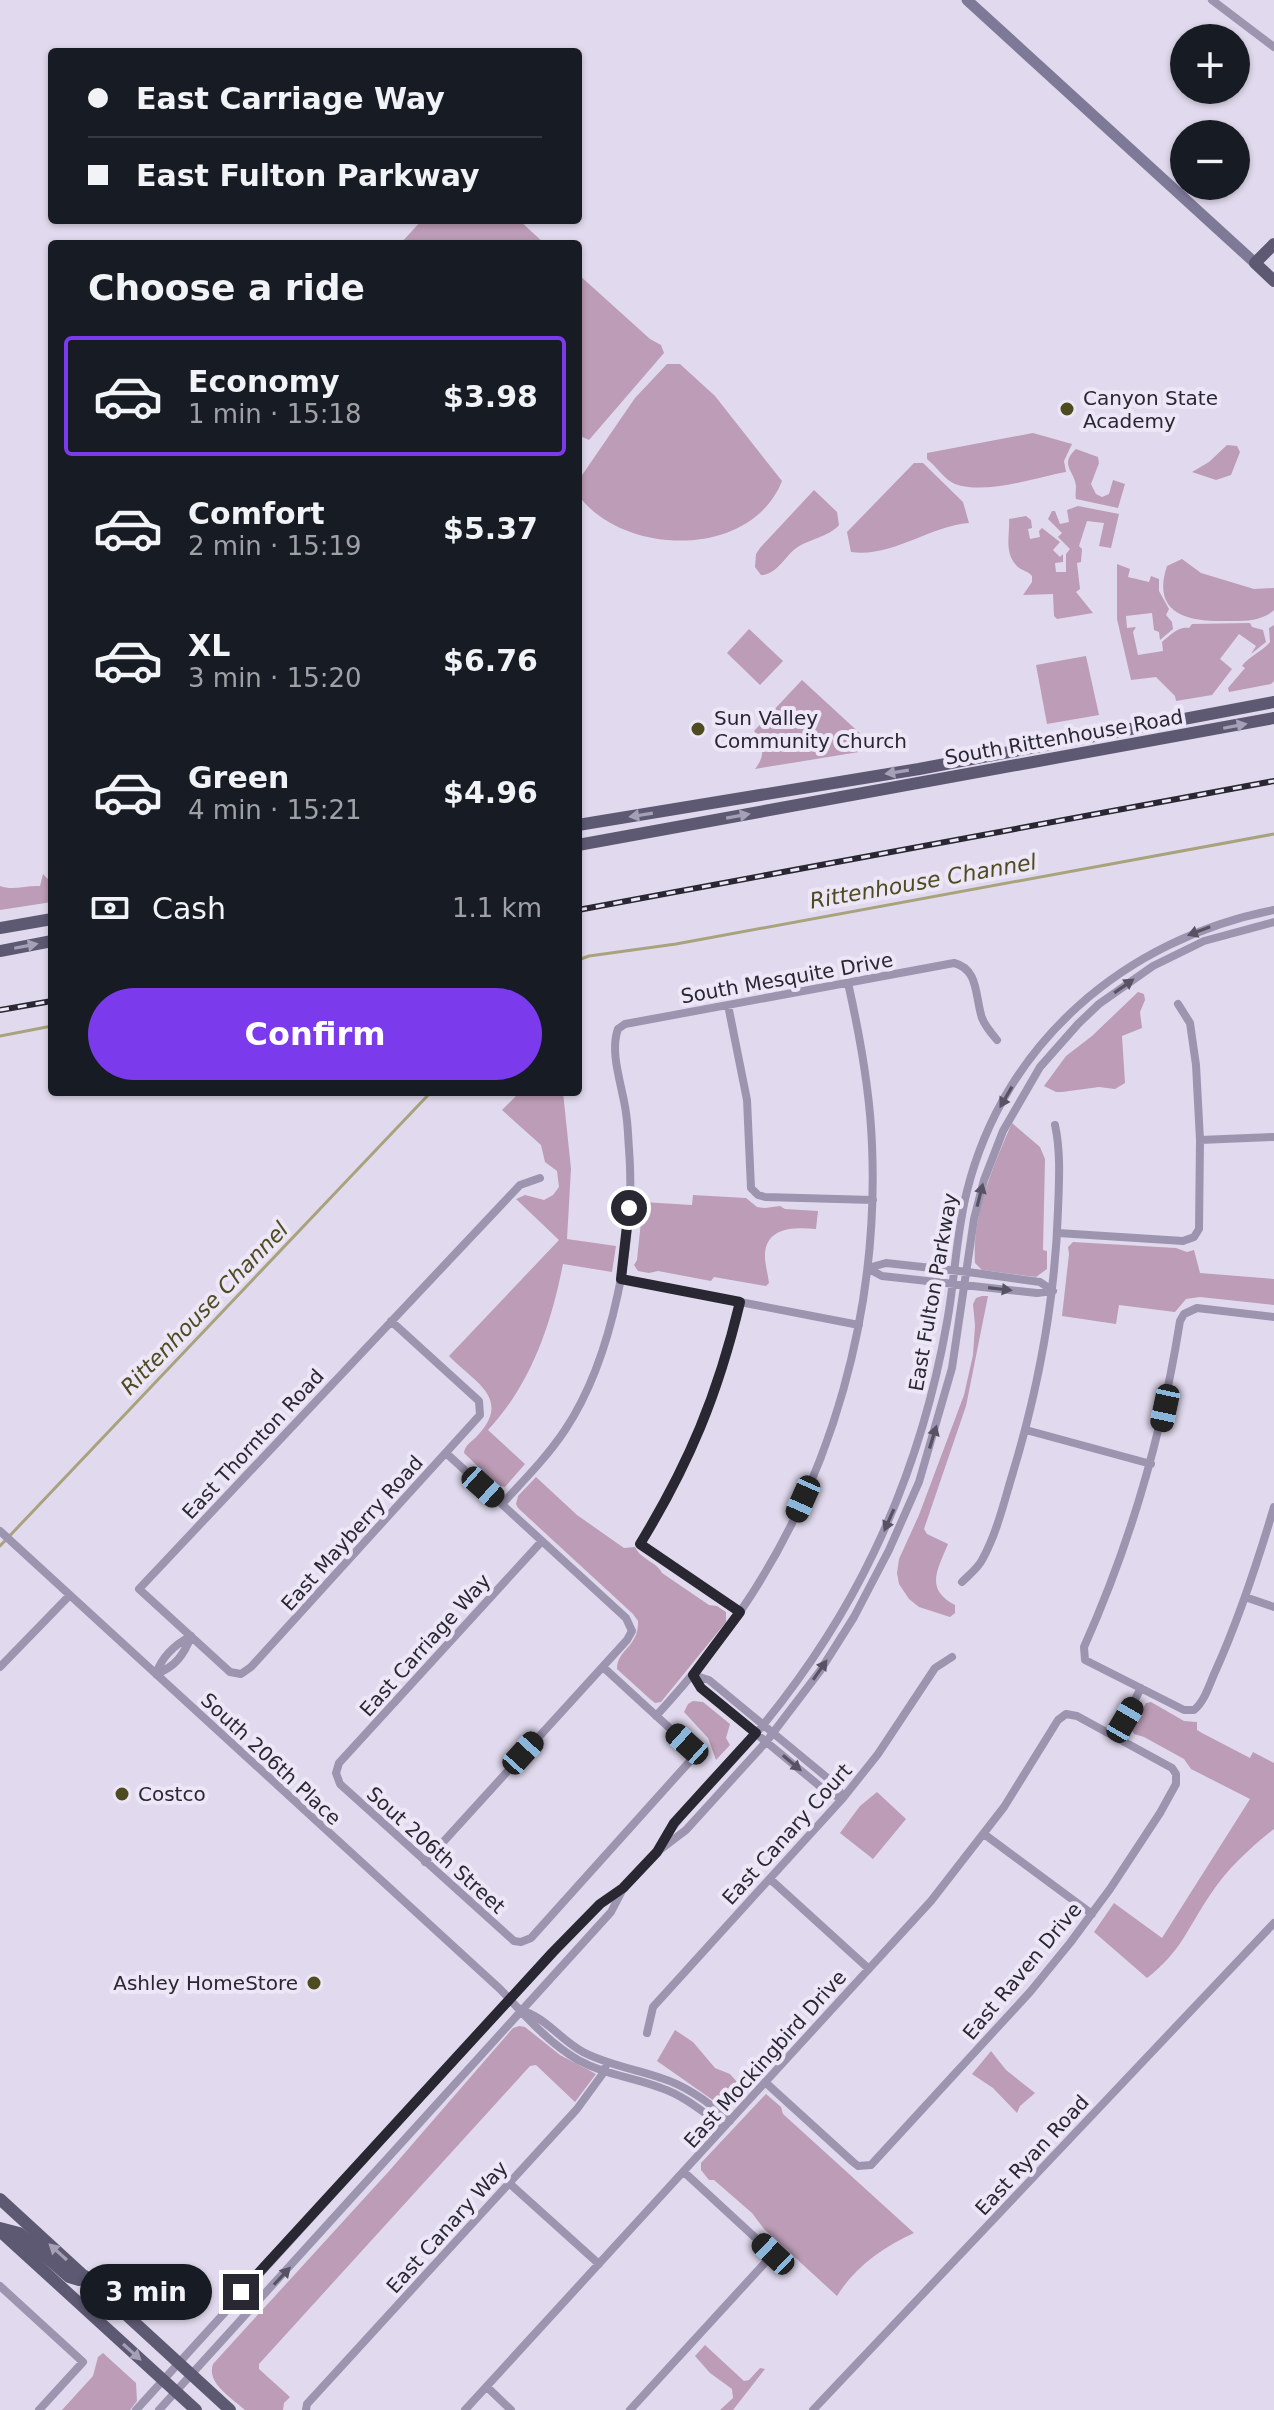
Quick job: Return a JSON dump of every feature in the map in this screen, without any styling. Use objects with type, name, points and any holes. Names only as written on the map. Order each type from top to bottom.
[{"type":"main road","points":[[967,0],[1274,281]]},
{"type":"main road","points":[[1255,263],[1274,244]]},
{"type":"main road","name":"South Rittenhouse Road","points":[[582,824],[919,769],[1274,702]]},
{"type":"main road","name":"South Rittenhouse Road","points":[[582,844],[1274,718]]},
{"type":"main road","points":[[1139,728],[1141,743]]},
{"type":"main road","points":[[0,928],[48,920]]},
{"type":"main road","points":[[0,951],[48,942]]},
{"type":"main road","points":[[0,2199],[85,2276],[184,2383],[196,2410]]},
{"type":"main road","points":[[0,2230],[184,2383],[230,2410]]},
{"type":"main road","points":[[0,2230],[19,2233],[69,2277],[79,2280],[85,2276]]},
{"type":"street","points":[[1212,0],[1274,47]]},
{"type":"street","name":"East Fulton Parkway","points":[[657,1852],[674,1823],[756,1733],[798,1680],[857,1588],[893,1512],[919,1440],[938,1373],[967,1192],[985,1138],[1022,1071],[1060,1024],[1104,984],[1162,947],[1217,924],[1274,910]]},
{"type":"street","name":"East Fulton Parkway","points":[[136,2410],[600,1904],[623,1888],[657,1852],[686,1830],[766,1742],[838,1644],[874,1581],[919,1482],[947,1389],[979,1198],[993,1154],[1013,1110],[1040,1067],[1099,1004],[1153,966],[1204,941],[1274,922]]},
{"type":"street","name":"South Mesquite Drive","points":[[621,1279],[629,1208],[630,1161],[615,1046],[618,1029],[625,1024],[954,963],[964,965],[971,973],[983,1021],[997,1040]]},
{"type":"street","points":[[603,1667],[656,1716],[693,1675],[740,1612],[792,1522],[832,1427],[859,1325],[868,1268],[873,1200],[868,1094],[860,1036],[848,983]]},
{"type":"street","points":[[1058,1233],[1183,1241],[1194,1237],[1199,1229],[1200,1140],[1190,1023],[1178,1004]]},
{"type":"street","points":[[728,1005],[747,1100],[751,1188],[758,1195],[873,1200]]},
{"type":"street","points":[[962,1582],[981,1563],[994,1535],[1039,1375],[1053,1291],[1058,1233],[1055,1125]]},
{"type":"street","points":[[1200,1140],[1274,1137]]},
{"type":"street","name":"East Thornton Road","points":[[191,1636],[139,1589],[520,1185],[540,1178]]},
{"type":"street","points":[[868,1268],[886,1263],[968,1272],[1040,1282],[1053,1291]]},
{"type":"street","points":[[868,1268],[882,1276],[1037,1293],[1053,1291]]},
{"type":"street","points":[[502,1504],[552,1449],[579,1406],[609,1329],[621,1279],[859,1325]]},
{"type":"street","points":[[740,1302],[728,1353],[691,1452],[640,1544],[740,1612]]},
{"type":"street","points":[[1274,1317],[1190,1309],[1180,1321],[1171,1379],[1151,1464],[1122,1556],[1084,1647],[1083,1655],[1088,1663],[1184,1710],[1194,1710],[1203,1699],[1245,1597],[1274,1507]]},
{"type":"street","name":"East Mayberry Road","points":[[191,1636],[230,1672],[241,1674],[477,1420],[481,1410],[476,1398],[391,1321]]},
{"type":"street","points":[[1026,1430],[1151,1464]]},
{"type":"street","points":[[425,1862],[627,1640],[632,1627],[446,1453]]},
{"type":"street","name":"South 206th Place","points":[[0,1531],[521,2009],[527,2021],[557,2046],[604,2072],[671,2091],[727,2124]]},
{"type":"street","name":"East Carriage Way","points":[[336,1773],[339,1763],[542,1541]]},
{"type":"street","points":[[0,1667],[70,1595]]},
{"type":"street","points":[[1245,1597],[1274,1607]]},
{"type":"street","points":[[156,1674],[169,1669],[185,1653],[191,1636]]},
{"type":"street","name":"East Canary Court","points":[[647,2033],[653,2007],[843,1798],[878,1754],[935,1668],[952,1657]]},
{"type":"street","points":[[693,1675],[709,1680],[763,1724],[836,1785],[843,1798]]},
{"type":"street","points":[[693,1675],[701,1688],[828,1793],[843,1798]]},
{"type":"street","points":[[1116,1735],[1141,1688]]},
{"type":"street","name":"East Mockingbird Drive","points":[[465,2410],[931,1901],[984,1834],[1058,1720],[1066,1714],[1077,1716],[1116,1735]]},
{"type":"street","name":"Sout 206th Street","points":[[336,1773],[340,1784],[509,1939],[521,1942],[531,1938],[688,1765],[691,1752],[687,1744],[656,1716]]},
{"type":"street","name":"East Raven Drive","points":[[765,2082],[853,2162],[865,2167],[875,2162],[1030,1992],[1092,1914],[1160,1813],[1176,1784],[1176,1774],[1169,1765],[1116,1735]]},
{"type":"street","points":[[984,1834],[1092,1914]]},
{"type":"street","points":[[770,1879],[869,1969]]},
{"type":"street","name":"East Fulton Parkway","points":[[159,2410],[611,1912],[623,1888]]},
{"type":"street","name":"East Ryan Road","points":[[813,2410],[1274,1923]]},
{"type":"street","name":"South 206th Place","points":[[521,2009],[534,2013],[571,2044],[607,2062],[677,2084],[700,2096],[727,2124]]},
{"type":"street","name":"East Canary Way","points":[[306,2410],[307,2404],[577,2109],[604,2072],[607,2062]]},
{"type":"street","points":[[630,2410],[773,2254],[684,2172]]},
{"type":"street","points":[[509,2183],[599,2264]]},
{"type":"street","points":[[0,2286],[83,2362],[39,2410]]},
{"type":"street","points":[[487,2387],[511,2410]]},
{"type":"shaded area","points":[[418,224],[523,224],[541,240],[404,240]]},
{"type":"shaded area","points":[[582,278],[650,339],[661,345],[664,353],[589,440],[582,437]]},
{"type":"shaded area","points":[[667,364],[680,364],[715,396],[782,481],[766,507],[744,525],[716,536],[686,540],[655,538],[625,530],[599,515],[582,499],[582,475],[635,398]]},
{"type":"shaded area","points":[[1033,433],[1072,444],[1064,461],[1066,472],[995,487],[967,487],[951,482],[927,459],[927,453]]},
{"type":"shaded area","points":[[1227,445],[1237,446],[1240,452],[1231,475],[1216,480],[1192,472],[1209,462]]},
{"type":"shaded area","points":[[1076,449],[1098,457],[1099,463],[1091,484],[1096,494],[1102,497],[1109,494],[1113,480],[1125,484],[1118,508],[1076,499],[1075,480],[1068,464]]},
{"type":"shaded area","points":[[914,463],[923,463],[963,502],[969,523],[954,525],[881,550],[851,552],[847,532]]},
{"type":"shaded area","points":[[814,490],[837,512],[839,525],[800,546],[775,569],[761,575],[755,567],[756,554]]},
{"type":"shaded area","points":[[1078,506],[1119,514],[1111,548],[1099,546],[1104,523],[1087,521],[1079,546],[1082,549],[1081,562],[1077,563],[1080,589],[1076,592],[1093,613],[1057,619],[1054,616],[1053,594],[1023,595],[1032,582],[1032,576],[1012,560],[1008,543],[1009,519],[1026,516],[1031,520],[1032,528],[1028,529],[1030,539],[1040,537],[1042,528],[1060,542],[1053,550],[1060,557],[1063,554],[1063,562],[1055,563],[1056,572],[1066,572],[1066,554],[1070,549],[1058,537],[1062,533],[1048,519],[1055,511],[1060,524],[1069,522],[1067,510]]},
{"type":"shaded area","points":[[1182,559],[1201,573],[1254,589],[1274,588],[1274,610],[1257,619],[1238,621],[1198,620],[1176,612],[1164,595],[1163,582],[1167,566]]},
{"type":"shaded area","points":[[1117,564],[1130,569],[1128,577],[1149,582],[1151,576],[1159,579],[1159,591],[1169,609],[1166,615],[1172,622],[1173,629],[1160,640],[1159,632],[1154,630],[1152,613],[1126,616],[1127,628],[1136,627],[1133,632],[1138,655],[1163,651],[1162,642],[1192,624],[1250,623],[1252,627],[1263,630],[1266,642],[1251,654],[1256,646],[1239,634],[1220,659],[1232,669],[1212,695],[1176,701],[1175,696],[1156,677],[1131,680],[1117,619]]},
{"type":"shaded area","points":[[1274,625],[1274,681],[1229,692],[1228,688],[1245,668],[1242,666],[1270,642],[1269,628]]},
{"type":"shaded area","points":[[749,629],[783,661],[760,685],[727,653]]},
{"type":"shaded area","points":[[1086,656],[1099,715],[1047,724],[1036,665]]},
{"type":"shaded area","points":[[802,680],[877,749],[755,769],[761,760],[762,750],[754,731]]},
{"type":"shaded area","points":[[43,874],[48,879],[48,903],[0,910],[0,886],[40,886]]},
{"type":"shaded area","points":[[1138,992],[1144,994],[1145,1000],[1140,1012],[1142,1028],[1122,1036],[1125,1083],[1115,1089],[1099,1087],[1062,1092],[1044,1086],[1066,1056]]},
{"type":"shaded area","points":[[516,1096],[563,1096],[571,1169],[567,1239],[616,1246],[612,1272],[563,1264],[537,1353],[516,1393],[488,1430],[525,1464],[505,1487],[497,1485],[464,1453],[467,1445],[488,1422],[490,1401],[486,1391],[449,1356],[559,1240],[516,1199],[525,1195],[544,1200],[559,1187],[557,1171],[545,1162],[541,1145],[502,1110]]},
{"type":"shaded area","points":[[1012,1123],[1040,1147],[1045,1159],[1043,1250],[1047,1251],[1047,1269],[1036,1277],[982,1270],[975,1263],[980,1209]]},
{"type":"shaded area","points":[[693,1195],[746,1198],[757,1207],[780,1206],[818,1211],[816,1229],[790,1229],[770,1239],[765,1256],[769,1283],[766,1286],[714,1277],[711,1281],[658,1271],[638,1271],[634,1265],[643,1202],[692,1205]]},
{"type":"shaded area","points":[[1073,1242],[1176,1248],[1187,1252],[1194,1250],[1200,1273],[1274,1279],[1274,1305],[1200,1297],[1186,1299],[1175,1312],[1119,1305],[1116,1324],[1062,1316],[1068,1247]]},
{"type":"shaded area","points":[[988,1296],[966,1406],[924,1529],[927,1534],[948,1544],[936,1578],[939,1592],[955,1605],[955,1613],[950,1617],[919,1607],[909,1599],[899,1584],[897,1573],[899,1559],[964,1395],[973,1355],[973,1304],[976,1298]]},
{"type":"shaded area","points":[[536,1477],[577,1515],[624,1548],[635,1547],[662,1573],[709,1605],[726,1612],[726,1622],[661,1702],[655,1703],[617,1669],[620,1657],[635,1637],[638,1621],[633,1614],[518,1508],[518,1496]]},
{"type":"shaded area","points":[[693,1701],[703,1702],[730,1724],[726,1738],[730,1745],[716,1760],[708,1738],[684,1712]]},
{"type":"shaded area","points":[[1151,1702],[1184,1721],[1197,1722],[1197,1730],[1250,1758],[1253,1752],[1274,1763],[1274,1829],[1224,1876],[1176,1949],[1147,1978],[1094,1932],[1114,1903],[1162,1938],[1250,1799],[1191,1769],[1184,1759],[1134,1734],[1131,1728],[1146,1703]]},
{"type":"shaded area","points":[[877,1792],[906,1819],[873,1859],[840,1833],[860,1806]]},
{"type":"shaded area","points":[[525,2027],[560,2055],[596,2074],[575,2102],[536,2065],[530,2066],[259,2364],[259,2369],[290,2397],[284,2403],[283,2410],[245,2410],[217,2384],[213,2378],[213,2364],[390,2170],[513,2028]]},
{"type":"shaded area","points":[[675,2030],[693,2042],[715,2068],[730,2074],[745,2091],[727,2110],[657,2061]]},
{"type":"shaded area","points":[[991,2051],[1006,2070],[1035,2093],[1020,2106],[1017,2113],[993,2088],[972,2074]]},
{"type":"shaded area","points":[[766,2094],[781,2107],[783,2114],[914,2233],[871,2259],[852,2276],[837,2296],[764,2229],[752,2213],[714,2180],[709,2180],[701,2170],[701,2163]]},
{"type":"shaded area","points":[[705,2345],[744,2381],[760,2368],[765,2369],[733,2410],[720,2410],[733,2398],[732,2389],[710,2373],[695,2356]]},
{"type":"shaded area","points":[[103,2353],[136,2383],[137,2401],[130,2410],[62,2410],[93,2376],[98,2357]]},
{"type":"waterway","name":"Rittenhouse Channel","points":[[582,959],[1274,834]]},
{"type":"waterway","points":[[0,1036],[48,1027]]},
{"type":"waterway","name":"Rittenhouse Channel","points":[[0,1546],[427,1096]]},
{"type":"railway","points":[[582,909],[1274,781]]},
{"type":"railway","points":[[0,1010],[48,1002]]},
{"type":"place","name":"Canyon State Academy","points":[[1067,409]]},
{"type":"place","name":"Sun Valley Community Church","points":[[698,729]]},
{"type":"place","name":"Costco","points":[[122,1794]]},
{"type":"place","name":"Ashley HomeStore","points":[[314,1983]]},
{"type":"route","points":[[241,2292],[553,1952],[657,1852],[674,1823],[756,1733],[701,1688],[693,1675],[740,1612],[640,1544],[691,1452],[711,1404],[728,1353],[740,1302],[621,1279],[629,1208]]}]
